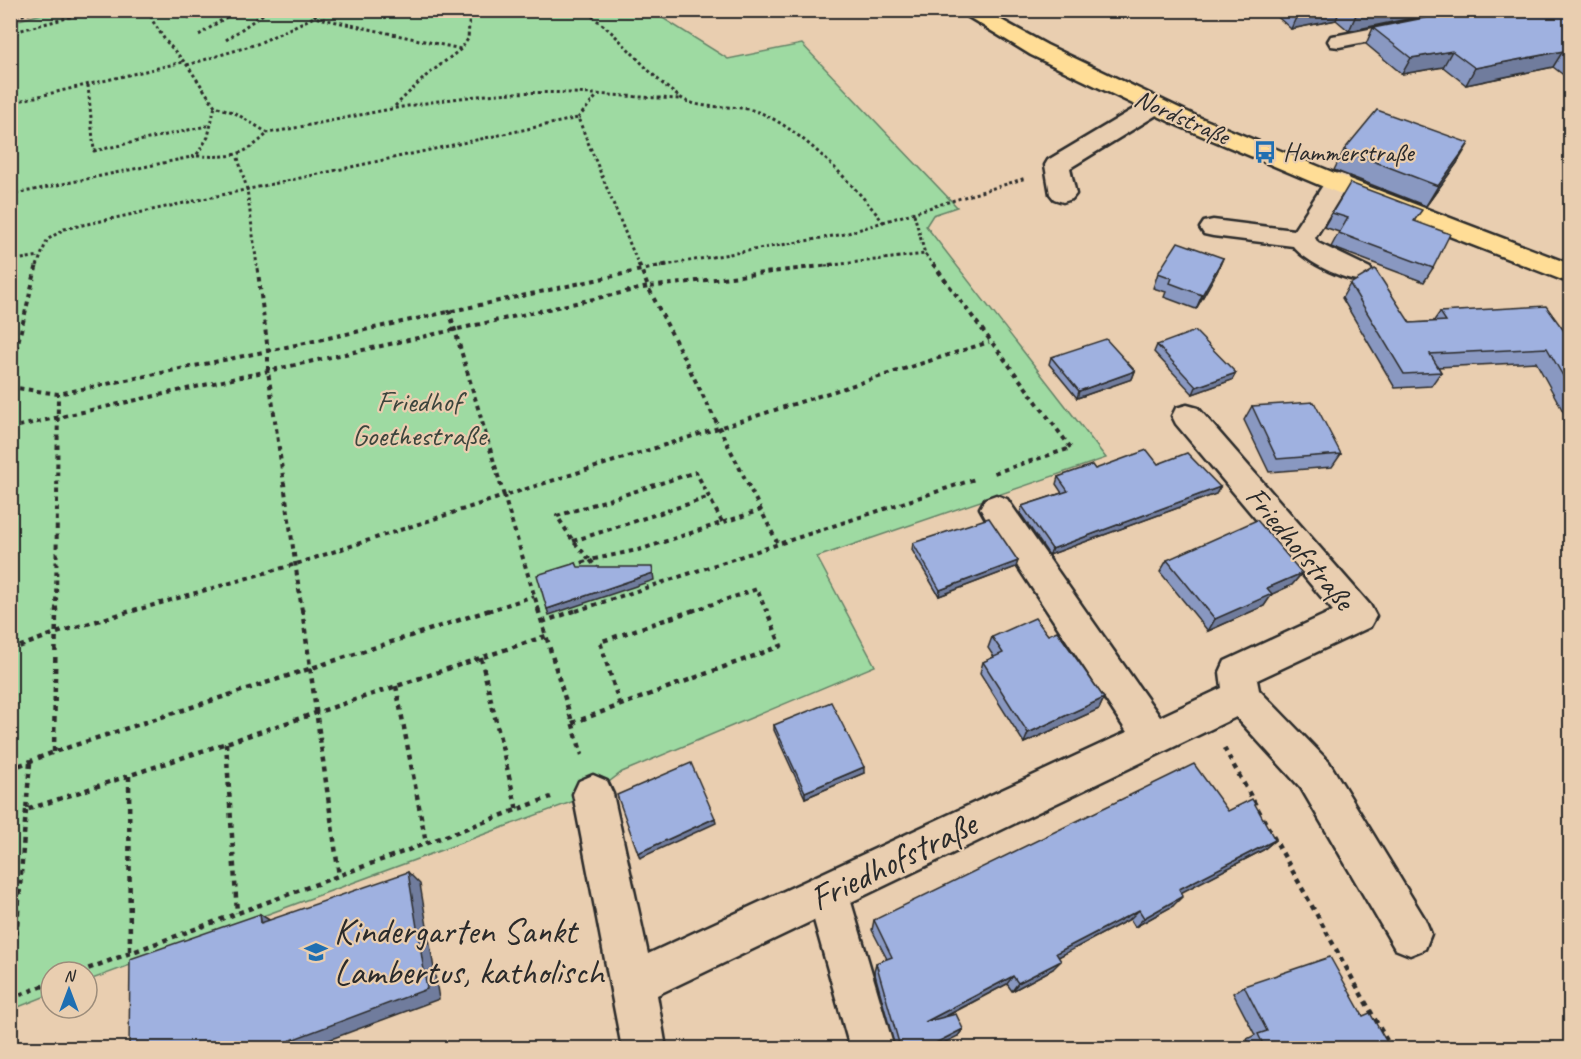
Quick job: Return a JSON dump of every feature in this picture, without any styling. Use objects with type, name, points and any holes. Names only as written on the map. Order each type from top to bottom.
[{"type":"main road","name":"Nordstraße","points":[[967,10],[1022,42],[1155,106],[1570,274]]},
{"type":"street","points":[[1339,41],[1499,10]]},
{"type":"street","points":[[1063,194],[1057,165],[1155,106]]},
{"type":"street","points":[[1301,239],[1338,181]]},
{"type":"street","points":[[1213,228],[1301,239]]},
{"type":"street","points":[[1301,239],[1306,248],[1360,274]]},
{"type":"street","name":"Friedhofstraße","points":[[633,984],[1152,737],[1241,697],[1238,672],[1358,616],[1186,416]]},
{"type":"street","points":[[996,508],[1152,737]]},
{"type":"street","points":[[1241,697],[1315,775],[1410,934]]},
{"type":"street","points":[[591,788],[633,984],[644,1048]]},
{"type":"street","points":[[827,893],[872,1048]]},
{"type":"path","points":[[10,18],[44,10]]},
{"type":"path","points":[[10,33],[97,10]]},
{"type":"path","points":[[150,10],[152,20],[215,106],[234,113],[268,133]]},
{"type":"path","points":[[188,18],[200,10]]},
{"type":"path","points":[[199,35],[237,10]]},
{"type":"path","points":[[226,40],[269,10]]},
{"type":"path","points":[[10,103],[185,64],[257,44],[314,17],[320,10]]},
{"type":"path","points":[[395,107],[426,76],[461,49],[468,39],[470,10]]},
{"type":"path","points":[[582,10],[611,31],[683,99]]},
{"type":"path","points":[[314,17],[461,49]]},
{"type":"path","points":[[88,85],[94,151],[210,125]]},
{"type":"path","points":[[10,195],[196,156],[238,158],[252,150],[268,133],[395,107],[527,92],[596,97],[683,99],[754,111],[770,117],[868,201],[883,222]]},
{"type":"path","points":[[10,376],[39,256],[47,240],[64,229],[578,118],[596,97]]},
{"type":"path","points":[[196,156],[208,137],[215,106]]},
{"type":"path","points":[[578,118],[648,287],[777,542]]},
{"type":"path","points":[[238,158],[247,189],[268,351],[268,371],[339,876]]},
{"type":"path","points":[[10,387],[58,394],[642,270],[845,234],[914,214],[1057,165]]},
{"type":"path","points":[[914,214],[925,254],[1071,448],[992,474]]},
{"type":"path","points":[[10,428],[648,287],[925,254]]},
{"type":"path","points":[[10,261],[39,256]]},
{"type":"path","points":[[99,965],[517,810],[591,788],[449,310]]},
{"type":"path","points":[[10,650],[56,633],[296,564],[717,427],[989,342]]},
{"type":"path","points":[[54,752],[58,394]]},
{"type":"path","points":[[603,576],[573,541],[557,516],[696,472],[722,522]]},
{"type":"path","points":[[542,622],[777,542],[980,477]]},
{"type":"path","points":[[573,541],[710,497]]},
{"type":"path","points":[[570,566],[642,549],[761,510]]},
{"type":"path","points":[[529,579],[539,576]]},
{"type":"path","points":[[572,723],[781,646],[758,590],[600,642],[620,705]]},
{"type":"path","points":[[609,591],[612,598]]},
{"type":"path","points":[[10,769],[54,752],[534,596]]},
{"type":"path","points":[[26,810],[546,636]]},
{"type":"path","points":[[481,658],[517,810]]},
{"type":"path","points":[[396,686],[426,843]]},
{"type":"path","points":[[1204,714],[1391,1048]]},
{"type":"path","points":[[226,743],[237,913]]},
{"type":"path","points":[[30,763],[12,965],[17,996],[39,988]]},
{"type":"path","points":[[129,776],[130,953]]},
{"type":"green space","name":"Friedhof Goethestraße","points":[[57,10],[650,10],[728,59],[802,44],[957,207],[933,215],[926,226],[1106,458],[817,557],[875,666],[622,772],[593,794],[99,977],[99,960],[39,960],[39,999],[11,1010],[11,22]]},
{"type":"building","points":[[1351,10],[1377,10],[1356,15]]},
{"type":"building","points":[[1465,10],[1570,10],[1570,56],[1563,51],[1475,68],[1452,51],[1411,58],[1373,28]]},
{"type":"building","points":[[1377,110],[1469,143],[1438,186],[1344,150]]},
{"type":"building","points":[[1350,183],[1422,210],[1414,221],[1450,234],[1433,268],[1339,233],[1348,218],[1332,213]]},
{"type":"building","points":[[1178,242],[1223,258],[1202,295],[1170,283],[1172,278],[1158,273]]},
{"type":"building","points":[[1375,269],[1410,323],[1446,321],[1440,312],[1546,306],[1570,339],[1570,388],[1547,348],[1430,354],[1441,372],[1404,374],[1350,284]]},
{"type":"building","points":[[1195,331],[1236,373],[1196,387],[1157,345]]},
{"type":"building","points":[[1106,339],[1135,371],[1079,391],[1051,357]]},
{"type":"building","points":[[1314,402],[1341,454],[1277,459],[1252,406]]},
{"type":"building","points":[[1147,450],[1158,464],[1187,453],[1220,487],[1052,549],[1022,506],[1068,491],[1058,477],[1092,465],[1095,469]]},
{"type":"building","points":[[989,518],[1018,561],[940,590],[913,543]]},
{"type":"building","points":[[1257,520],[1302,573],[1267,588],[1272,594],[1215,619],[1167,560]]},
{"type":"building","points":[[576,563],[578,567],[652,567],[653,573],[547,609],[537,575]]},
{"type":"building","points":[[1035,618],[1048,635],[1057,631],[1104,698],[1028,733],[983,662],[1003,653],[992,637]]},
{"type":"building","points":[[831,702],[864,767],[805,792],[774,725]]},
{"type":"building","points":[[691,763],[715,818],[638,853],[617,795]]},
{"type":"building","points":[[1194,764],[1228,811],[1252,799],[1275,840],[1179,889],[1183,896],[1144,918],[1139,910],[1056,953],[1061,961],[1018,983],[1013,976],[925,1022],[956,1014],[963,1029],[926,1048],[841,1048],[856,1044],[899,1043],[876,963],[892,957],[874,920]]},
{"type":"building","name":"Kindergarten Sankt Lambertus, katholisch","points":[[408,872],[427,989],[270,1048],[129,1048],[130,959],[260,914],[261,923]]},
{"type":"building","points":[[1330,957],[1363,1016],[1370,1013],[1390,1048],[1265,1048],[1258,1034],[1267,1031],[1244,986]]},
{"type":"place","name":"Hammerstraße","points":[[1265,152]]},
{"type":"place","name":"Kindergarten Sankt Lambertus, katholisch","points":[[316,952]]}]
